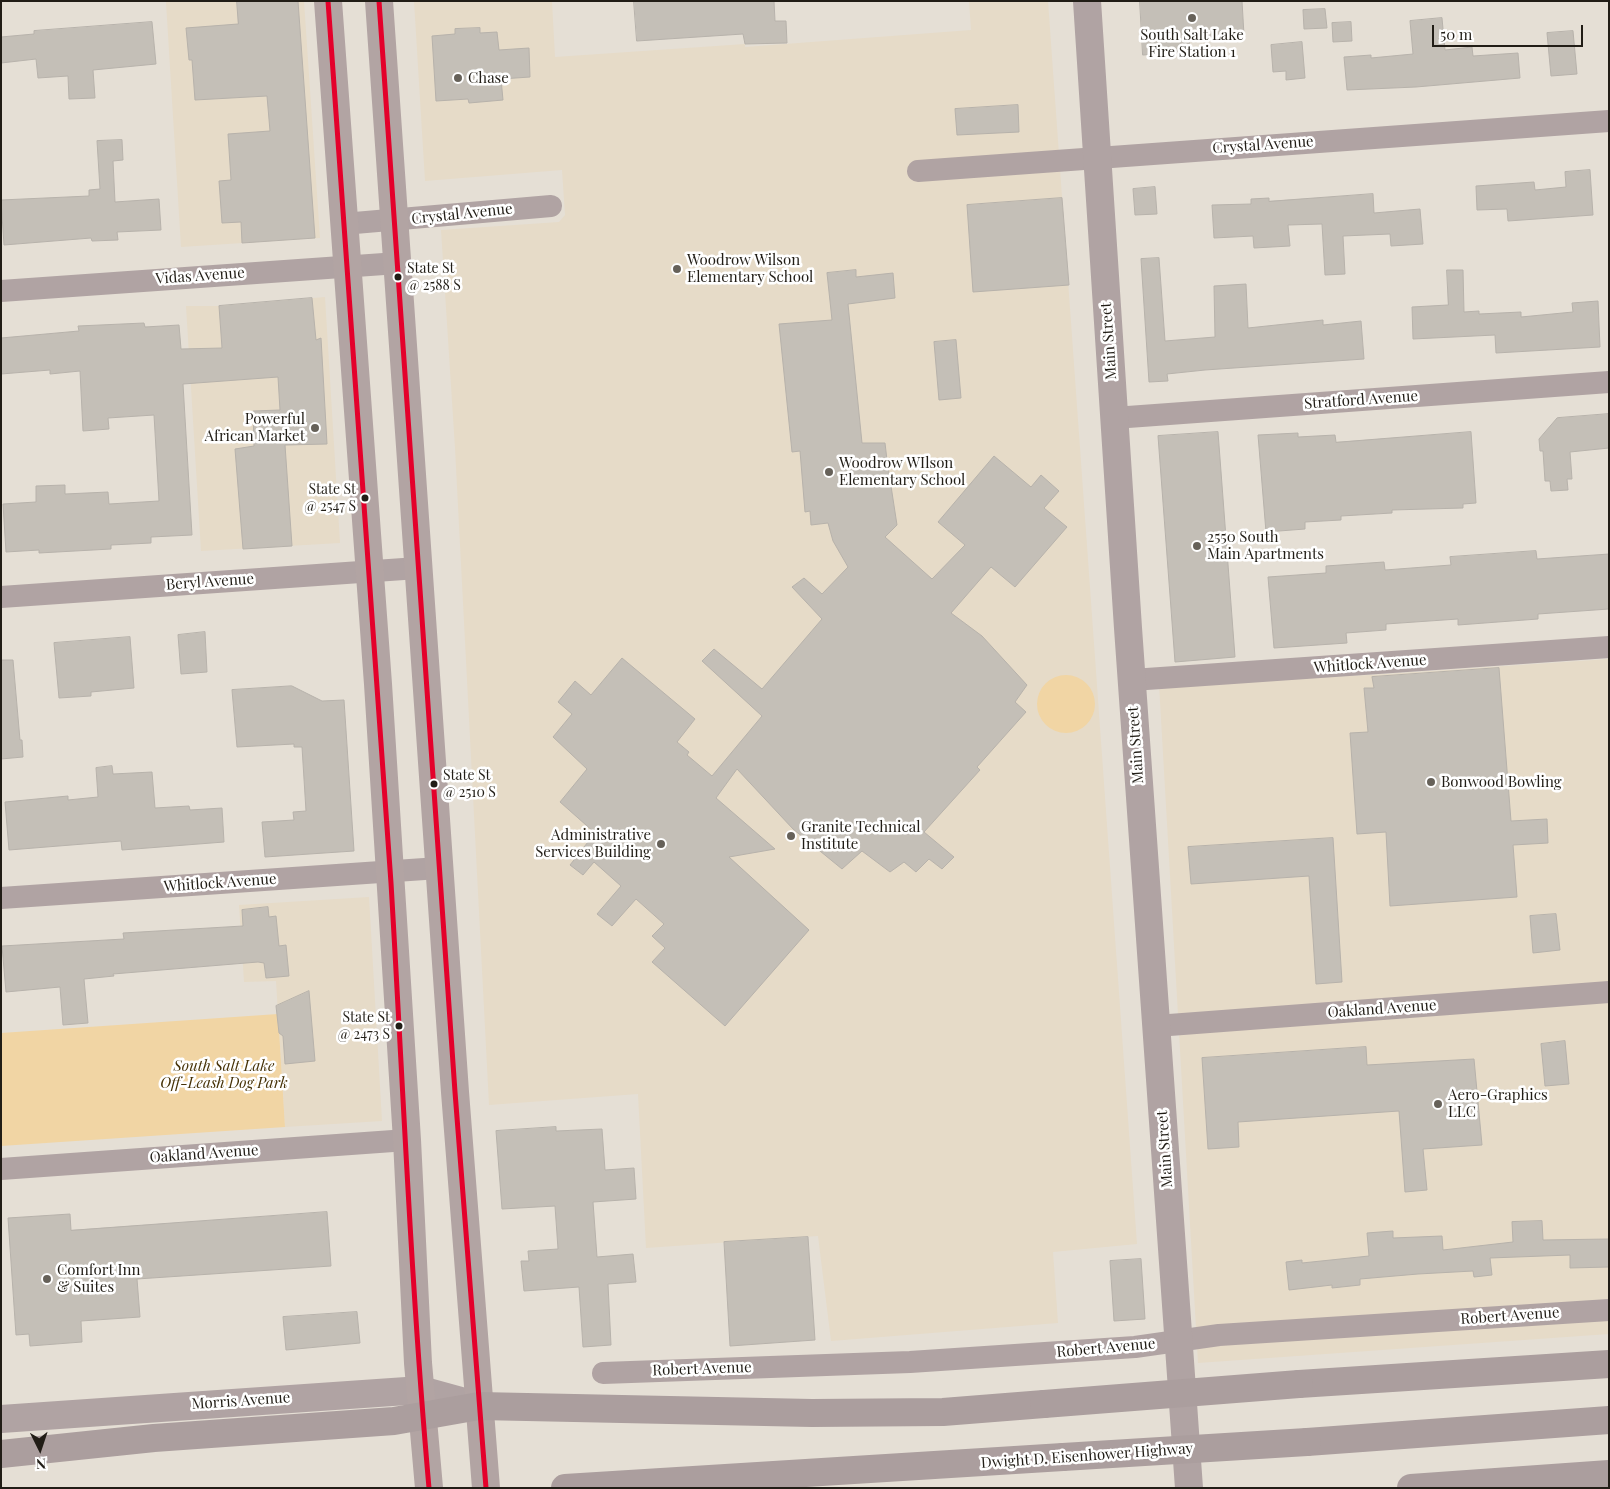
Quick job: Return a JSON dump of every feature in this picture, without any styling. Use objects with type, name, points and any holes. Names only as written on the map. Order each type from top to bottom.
[{"type":"highway","points":[[1,1454],[154,1438],[394,1421],[422,1403],[479,1406],[821,1413],[943,1412],[1299,1384],[1609,1364]]},
{"type":"highway","name":"Dwight D. Eisenhower Highway","points":[[565,1488],[1307,1442],[1609,1420]]},
{"type":"highway","points":[[1411,1488],[1609,1474]]},
{"type":"main road","points":[[328,1],[370,570],[428,1488]]},
{"type":"main road","points":[[379,1],[439,868],[486,1488]]},
{"type":"street","name":"Main Street","points":[[1087,1],[1114,418],[1189,1488]]},
{"type":"street","name":"Crystal Avenue","points":[[918,171],[1609,121]]},
{"type":"street","name":"Crystal Avenue","points":[[343,224],[551,206]]},
{"type":"street","name":"Vidas Avenue","points":[[1,290],[398,262]]},
{"type":"street","name":"Stratford Avenue","points":[[1114,418],[1609,382]]},
{"type":"street","name":"Beryl Avenue","points":[[1,597],[418,568]]},
{"type":"street","name":"Whitlock Avenue","points":[[1132,680],[1609,647]]},
{"type":"street","name":"Whitlock Avenue","points":[[1,898],[439,868]]},
{"type":"street","name":"Oakland Avenue","points":[[1156,1026],[1609,992]]},
{"type":"street","name":"Oakland Avenue","points":[[1,1169],[407,1140]]},
{"type":"street","name":"Robert Avenue","points":[[603,1373],[910,1362],[1135,1347],[1219,1335],[1609,1310]]},
{"type":"street","name":"Morris Avenue","points":[[1,1419],[422,1403]]},
{"type":"shaded area","points":[[304,1],[320,238],[181,247],[166,2]]},
{"type":"shaded area","name":"Granite Technical Institute","points":[[414,1],[552,1],[555,57],[745,44],[745,47],[971,30],[969,1],[1048,1],[1137,1244],[1053,1252],[1058,1323],[831,1341],[818,1236],[646,1248],[638,1094],[489,1105],[455,448],[441,230],[559,222],[565,215],[562,170],[425,181]]},
{"type":"shaded area","points":[[325,297],[340,543],[201,551],[186,306],[219,306]]},
{"type":"shaded area","points":[[1609,659],[1609,1334],[1198,1363],[1159,684],[1372,675]]},
{"type":"shaded area","points":[[369,897],[382,1121],[285,1127],[276,981],[244,982],[239,905]]},
{"type":"green space","points":[[1060,675],[1072,675],[1087,683],[1095,698],[1095,710],[1087,725],[1072,733],[1060,733],[1045,725],[1037,710],[1037,698],[1045,683]]},
{"type":"green space","name":"South Salt Lake Off-Leash Dog Park","points":[[278,1014],[285,1127],[1,1146],[1,1033]]},
{"type":"building","points":[[237,1],[298,1],[315,238],[242,243],[241,222],[222,223],[219,181],[231,180],[228,134],[270,131],[267,96],[195,100],[192,60],[189,60],[186,28],[238,24]]},
{"type":"building","points":[[634,1],[774,1],[775,21],[786,21],[787,43],[745,44],[743,34],[637,41]]},
{"type":"building","name":"South Salt Lake Fire Station 1","points":[[1140,1],[1242,1],[1244,35],[1189,38],[1190,52],[1143,55]]},
{"type":"building","points":[[1325,9],[1327,28],[1304,29],[1303,10]]},
{"type":"building","points":[[1442,18],[1445,50],[1472,47],[1473,56],[1518,53],[1520,78],[1416,87],[1347,90],[1344,57],[1371,55],[1371,58],[1413,54],[1410,21]]},
{"type":"building","points":[[152,22],[156,64],[93,70],[95,98],[69,99],[68,76],[38,78],[36,59],[1,63],[1,37],[34,34],[34,31]]},
{"type":"building","points":[[1351,22],[1352,41],[1333,42],[1332,23]]},
{"type":"building","points":[[480,28],[480,33],[497,32],[499,50],[529,48],[530,77],[501,79],[503,100],[469,103],[468,99],[436,101],[432,36],[455,34],[455,29]]},
{"type":"building","points":[[1573,31],[1577,74],[1551,76],[1547,33]]},
{"type":"building","points":[[1302,42],[1305,78],[1286,80],[1286,71],[1273,72],[1271,45]]},
{"type":"building","points":[[1018,105],[1019,132],[957,135],[955,109]]},
{"type":"building","points":[[122,140],[123,160],[113,161],[115,202],[159,199],[161,230],[117,232],[118,240],[92,241],[91,238],[4,245],[1,200],[89,196],[89,190],[100,189],[97,141]]},
{"type":"building","points":[[1590,170],[1593,215],[1508,221],[1507,209],[1477,210],[1476,186],[1534,182],[1535,190],[1566,187],[1565,172]]},
{"type":"building","points":[[1155,187],[1157,214],[1135,215],[1133,189]]},
{"type":"building","points":[[1373,194],[1374,213],[1420,209],[1423,244],[1391,246],[1390,234],[1343,236],[1345,274],[1325,275],[1322,224],[1288,225],[1290,246],[1254,248],[1253,236],[1214,238],[1212,205],[1251,204],[1251,199],[1269,198],[1269,201]]},
{"type":"building","points":[[1062,198],[1069,285],[973,292],[967,205]]},
{"type":"building","points":[[1159,258],[1165,341],[1215,337],[1214,286],[1246,284],[1248,328],[1323,320],[1323,325],[1361,321],[1364,359],[1167,374],[1168,381],[1149,382],[1141,259]]},
{"type":"building","points":[[856,270],[856,277],[893,273],[895,298],[848,304],[862,443],[885,443],[897,525],[885,537],[932,579],[965,545],[938,522],[994,456],[1031,487],[1041,475],[1059,491],[1044,508],[1067,527],[1015,587],[991,567],[951,613],[982,636],[1027,685],[1015,702],[1026,712],[977,767],[980,770],[924,832],[954,857],[942,869],[929,859],[916,872],[904,862],[890,872],[862,851],[842,869],[793,829],[737,769],[716,798],[775,849],[729,857],[809,930],[725,1026],[652,962],[665,948],[652,936],[664,924],[636,899],[612,926],[597,914],[621,886],[594,862],[583,875],[570,865],[595,833],[560,802],[587,769],[553,737],[572,714],[558,702],[575,681],[591,695],[622,658],[695,719],[677,742],[689,752],[687,755],[712,776],[762,716],[702,661],[714,649],[762,689],[822,619],[792,587],[804,578],[822,594],[848,567],[833,541],[828,523],[811,525],[810,511],[805,512],[800,451],[792,452],[779,324],[832,320],[827,273]]},
{"type":"building","points":[[1447,270],[1463,270],[1464,312],[1479,311],[1479,314],[1521,312],[1521,317],[1573,312],[1572,303],[1598,301],[1600,347],[1496,353],[1495,335],[1413,339],[1412,307],[1448,305]]},
{"type":"building","points":[[312,298],[316,340],[321,338],[327,444],[285,445],[292,546],[243,549],[235,449],[254,446],[253,411],[280,410],[278,377],[183,384],[192,535],[151,537],[151,543],[111,545],[111,549],[39,553],[39,550],[6,552],[3,504],[36,502],[36,486],[65,485],[65,494],[108,492],[109,504],[159,501],[154,415],[108,418],[109,429],[83,431],[80,371],[50,374],[50,370],[1,374],[1,338],[79,331],[78,326],[144,323],[145,327],[179,325],[181,349],[222,348],[219,306]]},
{"type":"building","points":[[956,340],[961,398],[939,400],[934,342]]},
{"type":"building","points":[[1609,414],[1609,448],[1570,452],[1572,479],[1567,479],[1568,490],[1551,491],[1550,481],[1545,481],[1543,451],[1540,451],[1539,439],[1557,418]]},
{"type":"building","name":"2550 South Main Apartments","points":[[1218,432],[1235,657],[1175,662],[1158,436]]},
{"type":"building","points":[[1471,432],[1476,503],[1463,504],[1463,508],[1392,510],[1392,513],[1341,516],[1341,520],[1305,522],[1305,529],[1266,532],[1258,435],[1298,433],[1298,437],[1335,435],[1336,442]]},
{"type":"building","points":[[1536,551],[1537,559],[1609,554],[1609,609],[1538,614],[1538,619],[1458,625],[1458,619],[1386,624],[1386,630],[1346,633],[1347,643],[1274,648],[1268,577],[1326,573],[1326,566],[1384,562],[1385,570],[1451,565],[1450,557]]},
{"type":"building","points":[[205,632],[207,672],[181,674],[178,635]]},
{"type":"building","points":[[130,637],[134,688],[91,692],[91,696],[59,698],[54,643]]},
{"type":"building","points":[[1,660],[13,660],[23,757],[1,759]]},
{"type":"building","name":"Bonwood Bowling","points":[[1499,668],[1511,821],[1547,819],[1548,843],[1513,845],[1517,897],[1390,906],[1386,832],[1357,834],[1350,733],[1368,732],[1364,688],[1374,688],[1372,677]]},
{"type":"building","points":[[292,686],[322,701],[344,700],[354,851],[265,857],[262,822],[294,820],[293,812],[306,811],[302,747],[294,747],[294,744],[237,747],[232,690]]},
{"type":"building","points":[[112,766],[113,774],[152,772],[155,808],[189,806],[190,810],[222,808],[224,842],[122,850],[121,841],[9,850],[5,802],[68,796],[68,800],[98,797],[96,768]]},
{"type":"building","points":[[1333,838],[1342,982],[1316,984],[1309,876],[1191,884],[1188,847]]},
{"type":"building","points":[[268,907],[269,917],[276,916],[279,946],[286,945],[289,976],[266,978],[264,963],[258,962],[113,974],[114,976],[84,979],[88,1023],[63,1025],[60,987],[6,992],[2,946],[124,939],[123,933],[243,926],[242,910]]},
{"type":"building","points":[[1556,914],[1560,950],[1533,953],[1530,916]]},
{"type":"building","points":[[309,991],[315,1061],[285,1064],[283,1036],[279,1033],[276,1006]]},
{"type":"building","points":[[1565,1041],[1569,1084],[1545,1086],[1541,1044]]},
{"type":"building","points":[[1366,1047],[1367,1065],[1474,1059],[1482,1145],[1423,1149],[1427,1190],[1405,1192],[1399,1111],[1238,1122],[1239,1147],[1208,1149],[1202,1058]]},
{"type":"building","points":[[556,1127],[556,1131],[602,1129],[605,1170],[634,1168],[636,1199],[593,1202],[597,1257],[633,1254],[636,1282],[608,1284],[611,1345],[583,1347],[579,1287],[524,1291],[521,1261],[529,1261],[528,1251],[558,1249],[555,1206],[502,1209],[496,1131]]},
{"type":"building","name":"Comfort Inn & Suites","points":[[327,1212],[331,1266],[137,1279],[140,1317],[81,1321],[82,1342],[30,1346],[29,1334],[16,1335],[8,1218],[70,1214],[71,1230]]},
{"type":"building","points":[[1542,1221],[1543,1240],[1609,1239],[1609,1267],[1570,1268],[1570,1255],[1490,1258],[1492,1275],[1474,1277],[1473,1271],[1418,1274],[1360,1279],[1360,1285],[1332,1288],[1332,1285],[1289,1290],[1286,1262],[1302,1260],[1302,1263],[1369,1256],[1367,1233],[1393,1231],[1393,1238],[1442,1236],[1443,1250],[1513,1242],[1512,1222]]},
{"type":"building","points":[[808,1237],[815,1340],[730,1346],[724,1242]]},
{"type":"building","points":[[1141,1259],[1145,1319],[1114,1321],[1110,1261]]},
{"type":"building","points":[[357,1312],[360,1343],[286,1350],[283,1317]]},
{"type":"transit line","points":[[328,1],[384,773],[412,1261],[429,1488]]},
{"type":"transit line","points":[[379,1],[455,1092],[486,1488]]},
{"type":"place","name":"South Salt Lake Fire Station 1","points":[[1192,18]]},
{"type":"place","name":"Chase","points":[[458,78]]},
{"type":"place","name":"Woodrow Wilson Elementary School","points":[[677,269]]},
{"type":"place","name":"State St @ 2588 S","points":[[398,277]]},
{"type":"place","name":"Powerful African Market","points":[[315,428]]},
{"type":"place","name":"Woodrow WIlson Elementary School","points":[[829,472]]},
{"type":"place","name":"State St @ 2547 S","points":[[365,498]]},
{"type":"place","name":"2550 South Main Apartments","points":[[1197,546]]},
{"type":"place","name":"Bonwood Bowling","points":[[1431,782]]},
{"type":"place","name":"State St @ 2510 S","points":[[434,784]]},
{"type":"place","name":"Granite Technical Institute","points":[[791,836]]},
{"type":"place","name":"Administrative Services Building","points":[[661,844]]},
{"type":"place","name":"State St @ 2473 S","points":[[399,1026]]},
{"type":"place","name":"Aero-Graphics LLC","points":[[1438,1104]]},
{"type":"place","name":"Comfort Inn & Suites","points":[[47,1279]]}]
